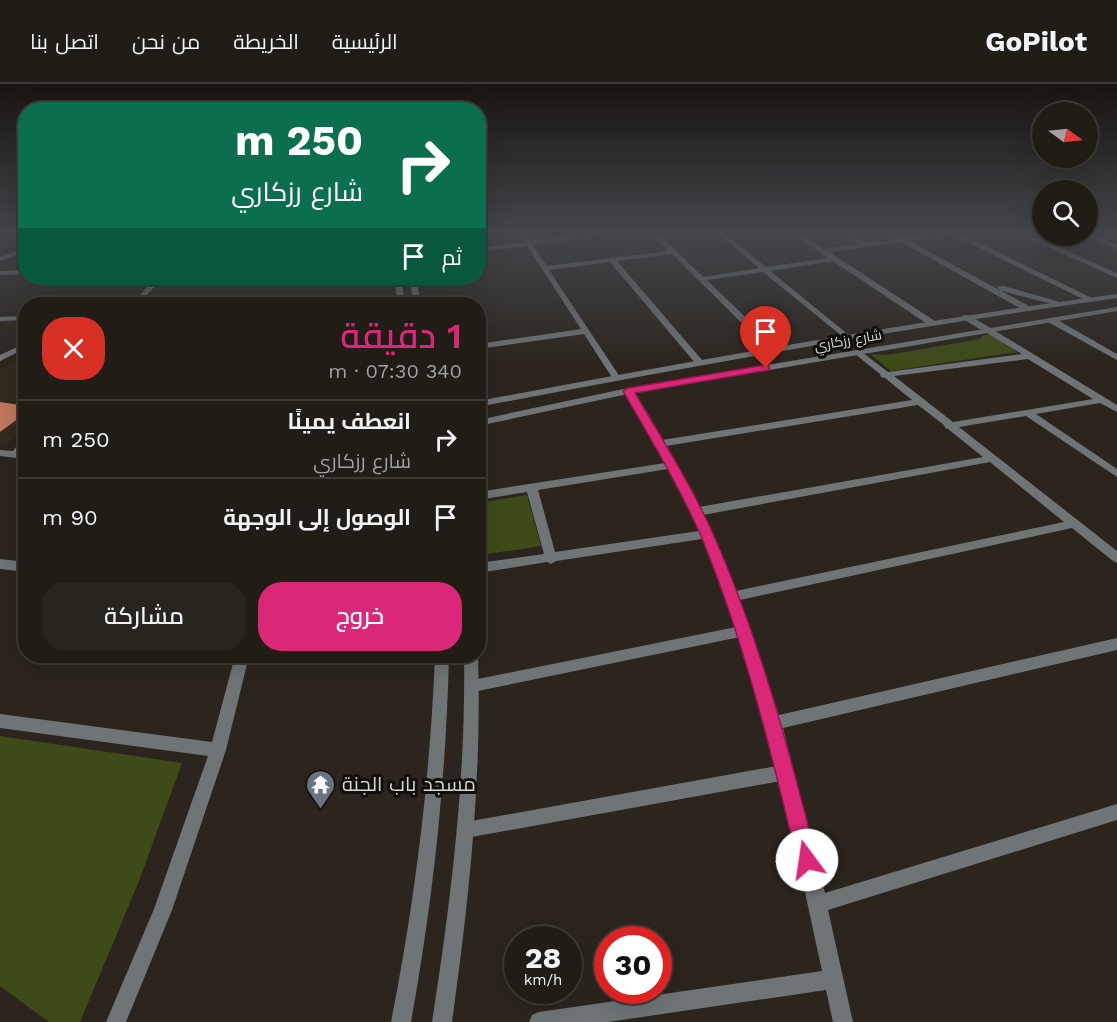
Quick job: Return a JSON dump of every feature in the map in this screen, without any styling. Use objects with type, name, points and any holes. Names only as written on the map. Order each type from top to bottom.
[{"type":"street","points":[[551,277],[616,377]]},
{"type":"street","points":[[626,277],[699,362]]},
{"type":"street","points":[[700,277],[774,350]]},
{"type":"street","points":[[702,279],[717,277]]},
{"type":"street","points":[[772,277],[847,338]]},
{"type":"street","points":[[862,277],[932,323]]},
{"type":"street","points":[[969,277],[1028,309]]},
{"type":"street","points":[[1044,277],[1092,300]]},
{"type":"street","points":[[973,279],[1063,304]]},
{"type":"street","points":[[141,297],[152,285]]},
{"type":"street","name":"شارع رزكاري","points":[[486,402],[699,362],[966,317],[1117,296]]},
{"type":"street","name":"شارع رزكاري","points":[[486,421],[628,391],[1116,309]]},
{"type":"street","points":[[966,317],[1117,409]]},
{"type":"street","points":[[0,319],[18,318]]},
{"type":"street","points":[[1051,320],[1117,357]]},
{"type":"street","points":[[486,346],[586,331]]},
{"type":"street","points":[[0,358],[18,349]]},
{"type":"street","points":[[858,352],[917,402],[1117,558]]},
{"type":"street","points":[[884,375],[1029,356]]},
{"type":"street","points":[[628,391],[660,444],[706,534],[744,631],[786,772],[818,904],[843,1022]]},
{"type":"street","points":[[500,399],[508,416]]},
{"type":"street","points":[[948,426],[1101,399]]},
{"type":"street","points":[[660,444],[917,402]]},
{"type":"street","points":[[1027,412],[1117,474]]},
{"type":"street","points":[[0,453],[18,456]]},
{"type":"street","points":[[695,512],[990,459]]},
{"type":"street","points":[[486,494],[671,465]]},
{"type":"street","points":[[531,486],[551,559]]},
{"type":"street","points":[[732,597],[1074,524]]},
{"type":"street","points":[[486,567],[706,534]]},
{"type":"street","points":[[0,564],[18,566]]},
{"type":"street","points":[[473,686],[744,631]]},
{"type":"street","points":[[773,723],[1117,644]]},
{"type":"street","points":[[116,1022],[164,910],[218,750],[240,663]]},
{"type":"street","points":[[401,1022],[419,918],[430,832],[442,663]]},
{"type":"street","points":[[441,1022],[452,956],[466,830],[473,686],[471,663]]},
{"type":"street","points":[[0,721],[218,750]]},
{"type":"street","points":[[466,830],[786,772]]},
{"type":"street","points":[[818,904],[1117,812]]},
{"type":"street","points":[[539,1022],[834,979]]},
{"type":"shaded area","points":[[18,360],[18,432],[11,442],[0,445],[0,369]]},
{"type":"green space","points":[[989,334],[1017,352],[891,371],[870,354],[888,355],[980,339]]},
{"type":"green space","points":[[527,495],[541,546],[487,554],[486,502]]},
{"type":"green space","points":[[0,736],[182,763],[139,881],[80,1022],[49,1022],[0,986]]},
{"type":"building","points":[[0,402],[18,405],[18,419],[0,432]]},
{"type":"place","name":"مسجد باب الجنة","points":[[321,810]]},
{"type":"route","points":[[766,368],[628,391],[660,444],[706,534],[732,597],[773,723],[807,860]]}]
